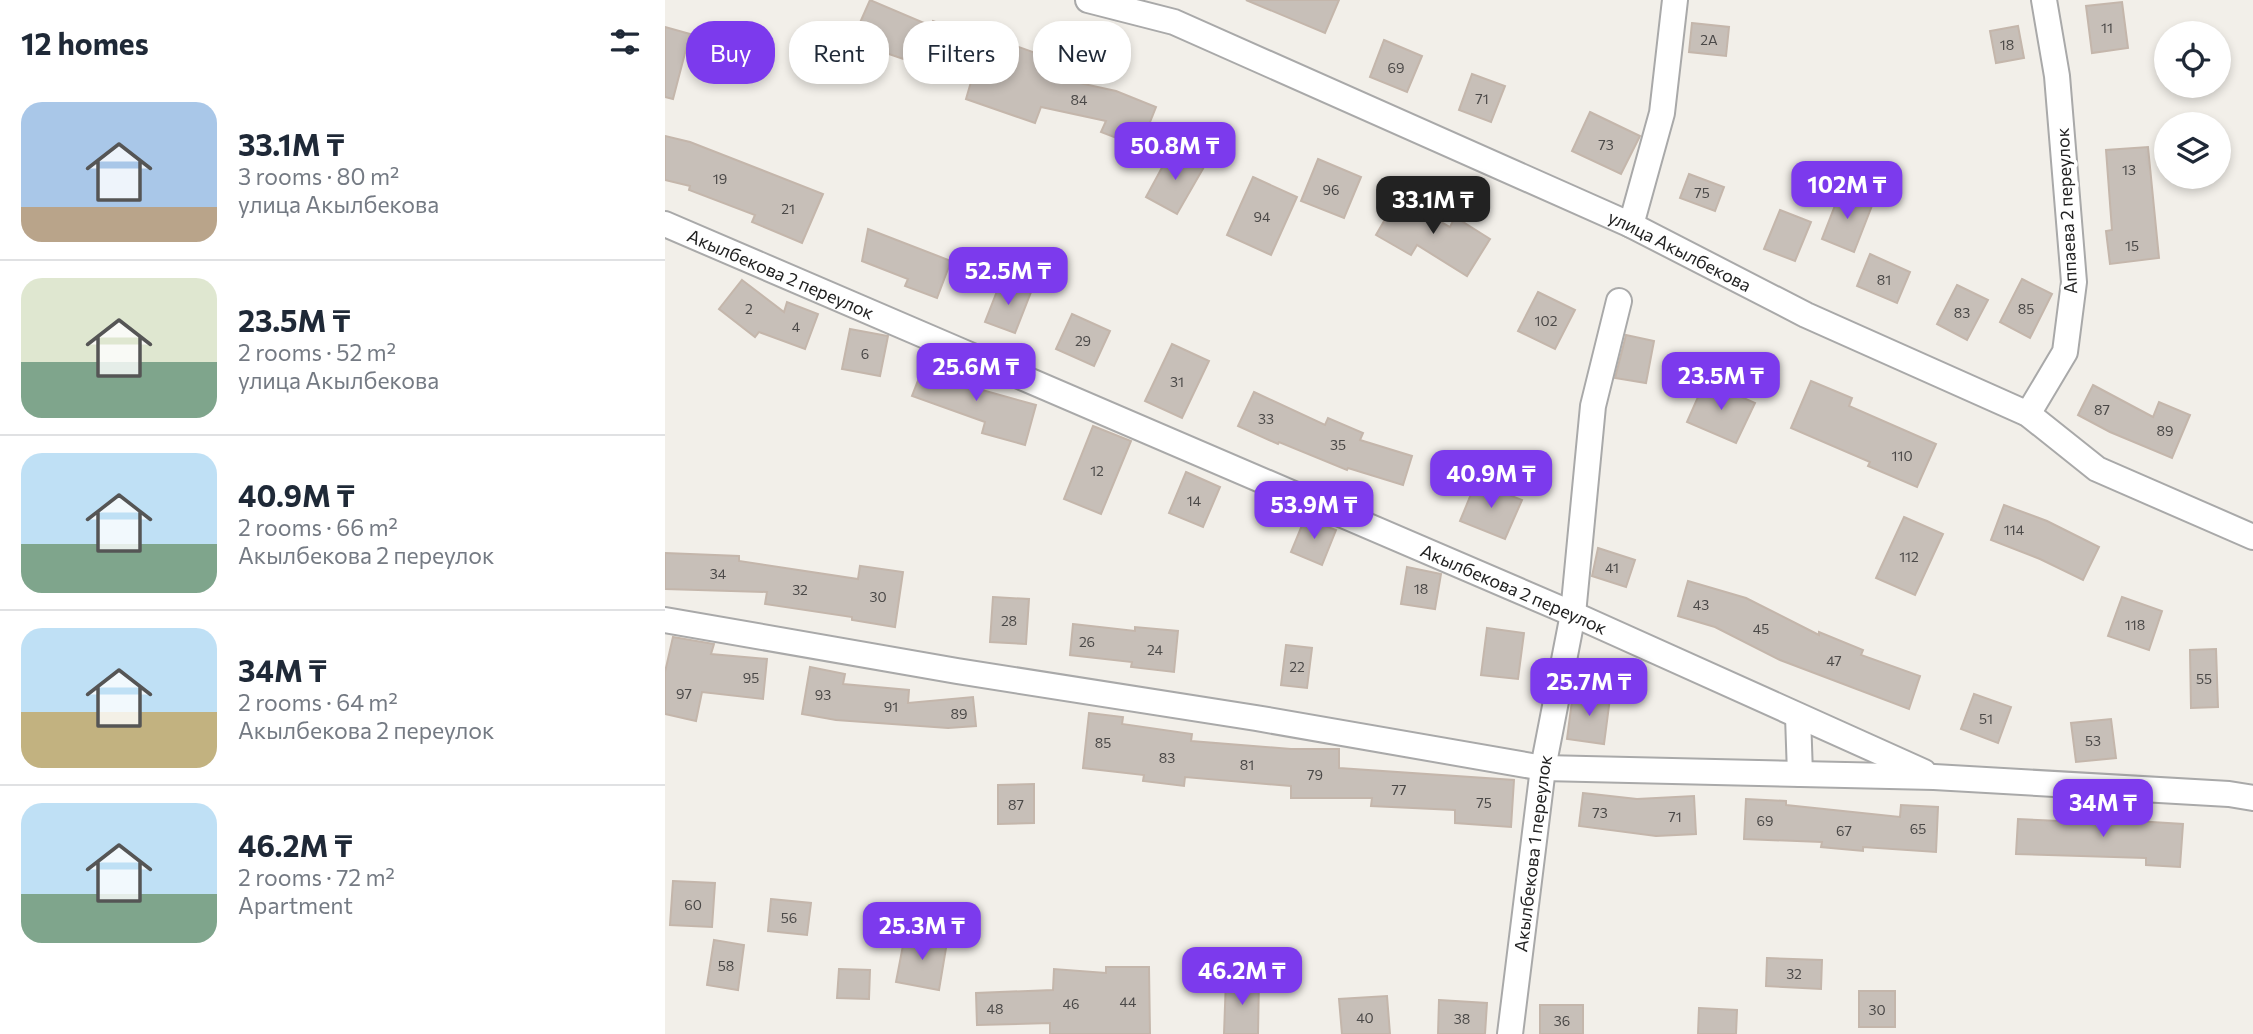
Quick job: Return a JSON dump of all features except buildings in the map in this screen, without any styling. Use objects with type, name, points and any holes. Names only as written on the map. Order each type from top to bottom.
[{"type":"street","name":"улица Акылбекова","points":[[1088,0],[1174,22],[1631,225],[1806,315],[2028,414],[2097,469],[2253,537]]},
{"type":"street","points":[[1631,225],[1662,113],[1675,0]]},
{"type":"street","name":"Аппаева 2 переулок","points":[[2028,414],[2065,352],[2074,282],[2057,76],[2044,0]]},
{"type":"street","name":"Акылбекова 2 переулок","points":[[665,224],[1573,614],[1934,777]]},
{"type":"street","name":"Акылбекова 1 переулок","points":[[1510,1034],[1543,768],[1573,614],[1593,406],[1619,301]]},
{"type":"street","name":"Акылбекова 2 переулок","points":[[665,620],[1543,768],[1934,777],[2253,798]]},
{"type":"street","points":[[1798,716],[1800,774]]}]
